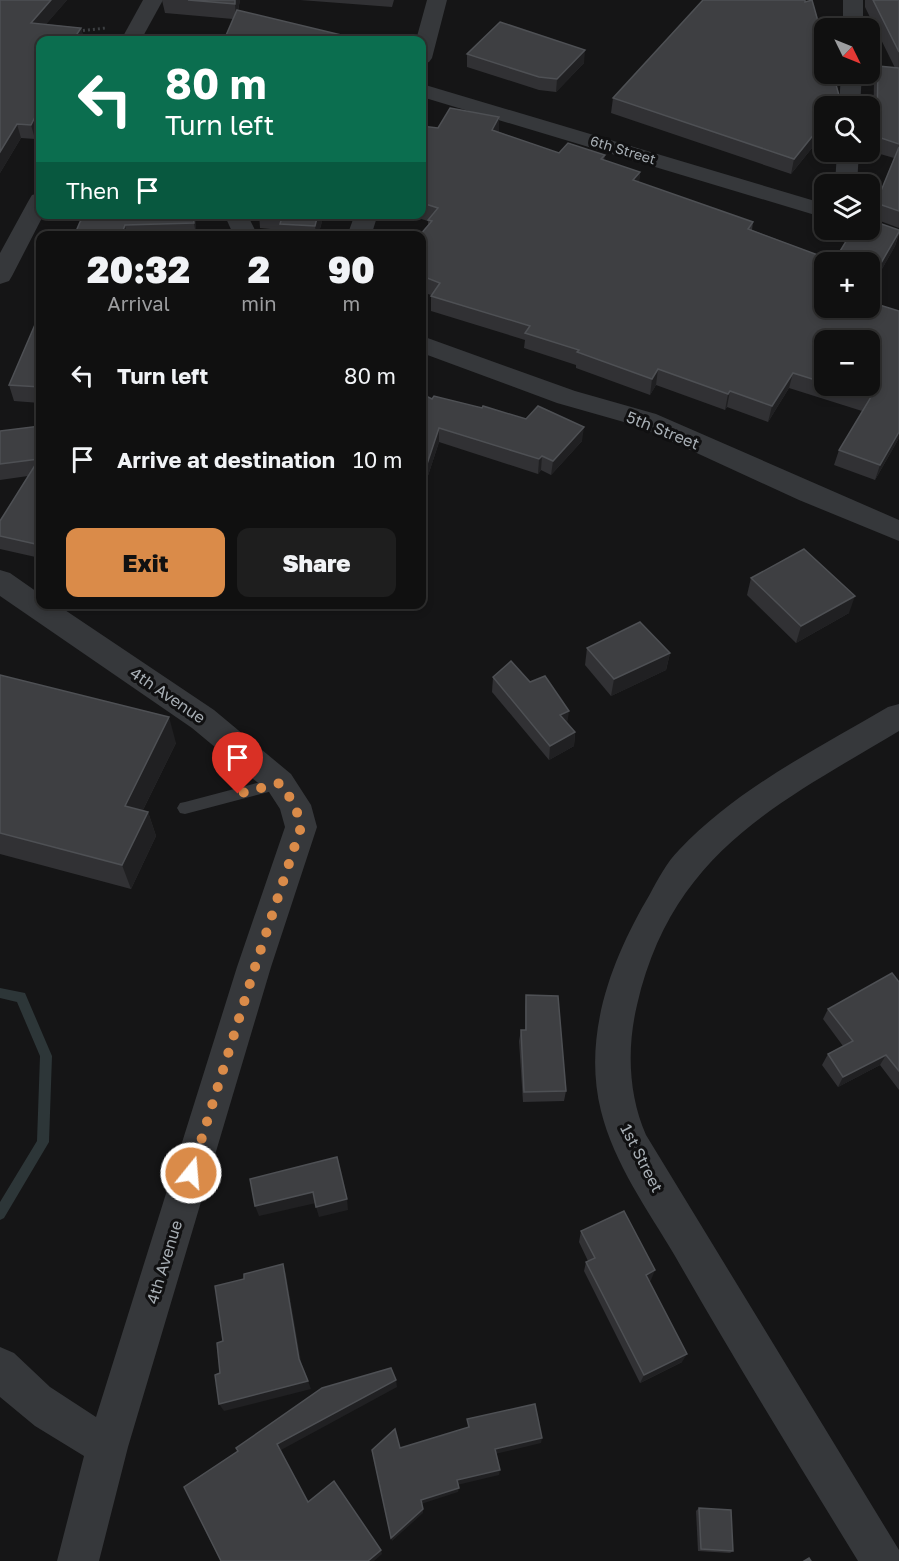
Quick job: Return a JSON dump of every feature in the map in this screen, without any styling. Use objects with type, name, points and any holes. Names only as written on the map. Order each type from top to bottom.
[{"type":"street","points":[[140,36],[153,0]]},
{"type":"street","points":[[426,44],[438,0]]},
{"type":"street","points":[[853,0],[853,18]]},
{"type":"street","name":"6th Street","points":[[426,91],[814,208]]},
{"type":"street","points":[[0,276],[36,208]]},
{"type":"street","name":"5th Street","points":[[426,345],[566,397],[647,420],[809,494],[899,531]]},
{"type":"street","name":"4th Avenue","points":[[0,581],[36,605]]},
{"type":"street","name":"4th Avenue","points":[[41,609],[203,719],[280,783],[295,805],[301,827],[251,978],[107,1447],[78,1561]]},
{"type":"street","name":"1st Street","points":[[882,1561],[712,1283],[626,1133],[615,1093],[612,1050],[617,1007],[632,962],[654,917],[686,864],[719,831],[757,802],[899,716]]},
{"type":"street","points":[[0,1367],[9,1378],[48,1408],[107,1447]]},
{"type":"lane","points":[[184,808],[280,783]]},
{"type":"path","points":[[74,32],[109,28],[137,36]]},
{"type":"building","points":[[0,0],[51,0],[31,23],[81,28],[76,36],[36,36],[36,115],[31,125],[17,124],[0,152]]},
{"type":"building","points":[[188,0],[235,0],[235,4]]},
{"type":"building","points":[[703,0],[805,0],[805,2],[812,0],[817,18],[814,18],[814,84],[836,84],[839,96],[814,96],[814,134],[794,159],[613,98]]},
{"type":"building","points":[[873,0],[899,0],[899,52]]},
{"type":"building","points":[[237,10],[345,36],[226,36]]},
{"type":"building","points":[[500,22],[585,50],[557,79],[539,77],[467,54]]},
{"type":"building","points":[[880,66],[899,68],[899,144],[880,138],[880,96],[877,96]]},
{"type":"building","points":[[450,108],[499,117],[492,130],[559,153],[568,143],[605,155],[601,159],[640,172],[633,180],[753,222],[748,229],[814,254],[814,318],[880,318],[880,305],[899,311],[899,432],[880,465],[839,450],[871,397],[868,396],[880,396],[880,330],[814,330],[814,380],[793,373],[772,406],[730,391],[728,394],[658,369],[652,379],[577,352],[579,350],[525,333],[530,326],[431,296],[440,283],[426,278],[426,231],[423,231],[432,221],[428,220],[438,208],[426,204],[426,126],[438,128]]},
{"type":"building","points":[[899,147],[899,211],[880,204],[880,193]]},
{"type":"building","points":[[82,219],[194,219],[194,223],[125,225],[123,231],[76,231]]},
{"type":"building","points":[[282,219],[317,219],[315,226],[280,224]]},
{"type":"building","points":[[880,223],[899,230],[880,265],[880,252],[839,252],[847,240],[880,240]]},
{"type":"building","points":[[36,322],[36,387],[9,385]]},
{"type":"building","points":[[426,396],[482,408],[483,406],[526,419],[538,406],[584,427],[553,461],[542,456],[539,459],[439,428],[426,467]]},
{"type":"building","points":[[36,426],[36,459],[0,464],[0,431]]},
{"type":"building","points":[[36,464],[36,544],[0,536],[0,521]]},
{"type":"building","points":[[804,549],[855,596],[801,626],[751,578]]},
{"type":"building","points":[[640,622],[670,653],[614,679],[587,648]]},
{"type":"building","points":[[511,661],[530,682],[545,676],[569,711],[560,715],[575,732],[550,746],[493,677]]},
{"type":"building","points":[[0,675],[169,717],[125,806],[148,812],[122,865],[0,833]]},
{"type":"building","points":[[892,973],[899,982],[899,1071],[886,1055],[843,1077],[828,1054],[853,1041],[828,1009]]},
{"type":"building","points":[[526,995],[558,996],[566,1091],[524,1092],[521,1030],[526,1030]]},
{"type":"building","points":[[337,1157],[347,1199],[316,1207],[313,1192],[255,1206],[250,1179]]},
{"type":"building","points":[[624,1211],[655,1270],[646,1275],[687,1354],[644,1375],[586,1262],[595,1258],[581,1231]]},
{"type":"building","points":[[283,1264],[299,1359],[308,1381],[219,1404],[215,1375],[220,1373],[217,1343],[223,1341],[215,1286],[244,1279],[244,1274]]},
{"type":"building","points":[[391,1368],[396,1380],[277,1444],[308,1502],[334,1481],[381,1550],[368,1561],[221,1561],[184,1487],[238,1451],[236,1448],[322,1388]]},
{"type":"building","points":[[535,1404],[542,1438],[495,1449],[500,1470],[457,1480],[459,1488],[421,1500],[423,1509],[391,1538],[372,1450],[395,1429],[400,1448],[469,1427],[467,1419]]},
{"type":"building","points":[[699,1508],[731,1510],[733,1551],[701,1549]]},
{"type":"waterway","points":[[0,993],[21,997],[46,1056],[43,1142],[0,1214]]},
{"type":"route","points":[[191,1173],[301,827],[295,805],[280,783],[238,794]]}]
